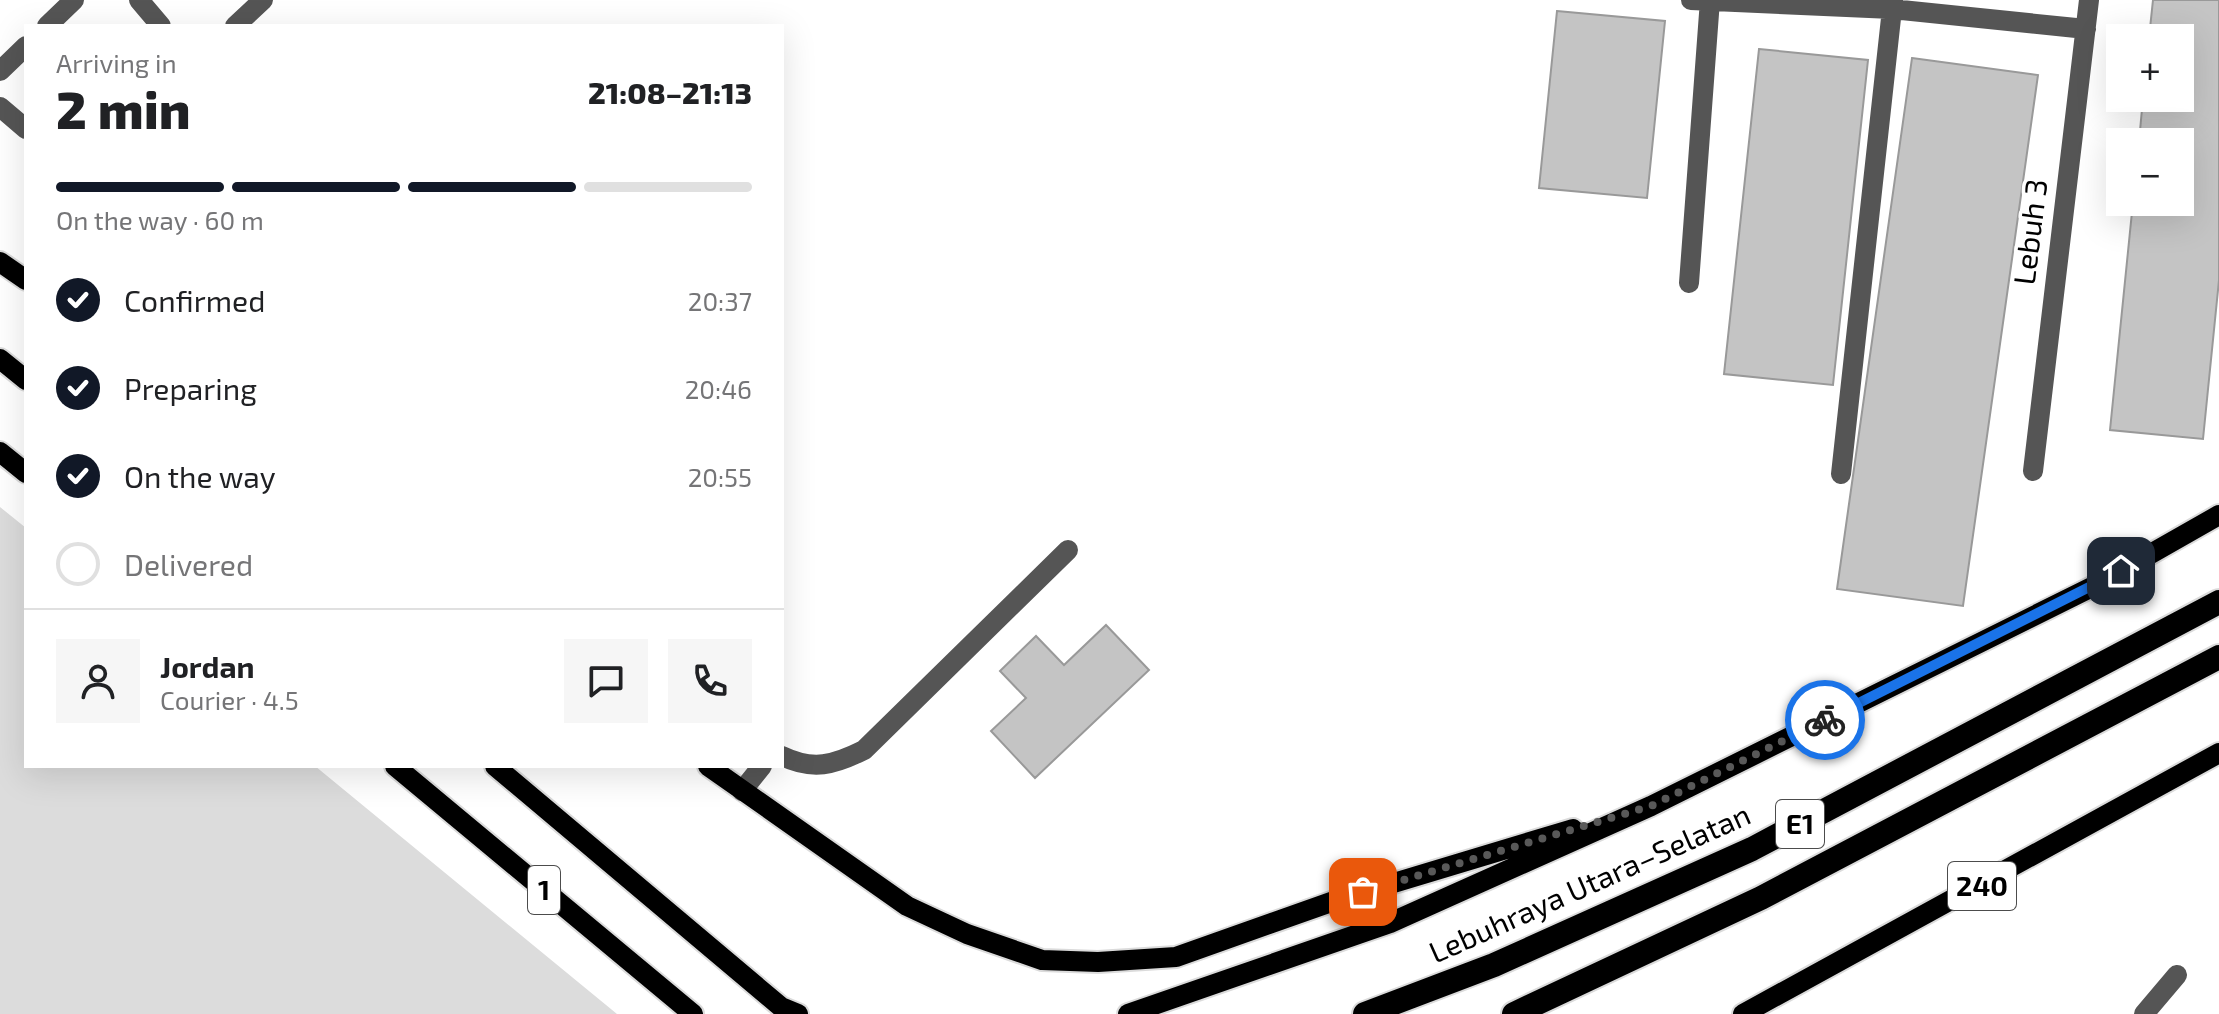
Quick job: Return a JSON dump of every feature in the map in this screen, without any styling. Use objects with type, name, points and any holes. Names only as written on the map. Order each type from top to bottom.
[{"type":"highway","name":"Lebuhraya Utara–Selatan","points":[[1365,1014],[1494,965],[1752,849],[2219,602]]},
{"type":"highway","name":"E1","points":[[1514,1014],[1761,898],[2219,657]]},
{"type":"main road","points":[[0,262],[24,279]]},
{"type":"main road","points":[[0,359],[24,378]]},
{"type":"main road","points":[[0,452],[24,471]]},
{"type":"main road","points":[[1128,1014],[1390,923],[1651,806],[2096,585],[2219,515]]},
{"type":"main road","name":"240","points":[[1743,1014],[2219,753]]},
{"type":"main road","name":"1","points":[[397,768],[693,1014]]},
{"type":"main road","name":"1","points":[[497,768],[789,1012]]},
{"type":"main road","points":[[711,768],[919,911],[967,934],[1042,960],[1098,962],[1176,957],[1334,901],[1651,806]]},
{"type":"street","points":[[49,24],[74,0]]},
{"type":"street","points":[[139,0],[159,24]]},
{"type":"street","points":[[237,24],[263,0]]},
{"type":"street","points":[[1689,283],[1704,0],[1893,5],[2086,29]]},
{"type":"street","name":"Lebuh 3","points":[[2033,471],[2089,0]]},
{"type":"street","points":[[1841,474],[1893,5]]},
{"type":"street","points":[[0,71],[24,48]]},
{"type":"street","points":[[0,107],[24,127]]},
{"type":"street","points":[[784,757],[817,767],[839,762],[864,750],[1068,550]]},
{"type":"street","points":[[742,791],[760,768]]},
{"type":"street","points":[[2144,1014],[2177,975]]},
{"type":"shaded area","points":[[0,507],[24,526],[24,768],[317,768],[617,1014],[0,1014]]},
{"type":"building","points":[[2153,0],[2219,0],[2219,280],[2203,439],[2110,430],[2132,216],[2194,216],[2194,128],[2140,128],[2142,112],[2194,112],[2194,24],[2150,24]]},
{"type":"building","points":[[1557,11],[1665,21],[1647,198],[1539,188]]},
{"type":"building","points":[[1759,49],[1868,60],[1833,385],[1724,374]]},
{"type":"building","points":[[1912,58],[2038,75],[1963,606],[1837,589]]},
{"type":"building","points":[[1106,625],[1149,670],[1035,778],[991,731],[1026,698],[1000,671],[1036,636],[1064,665]]},
{"type":"way so far","points":[[1363,892],[1651,806],[1825,720]]},
{"type":"route","points":[[1825,720],[2121,571]]}]
